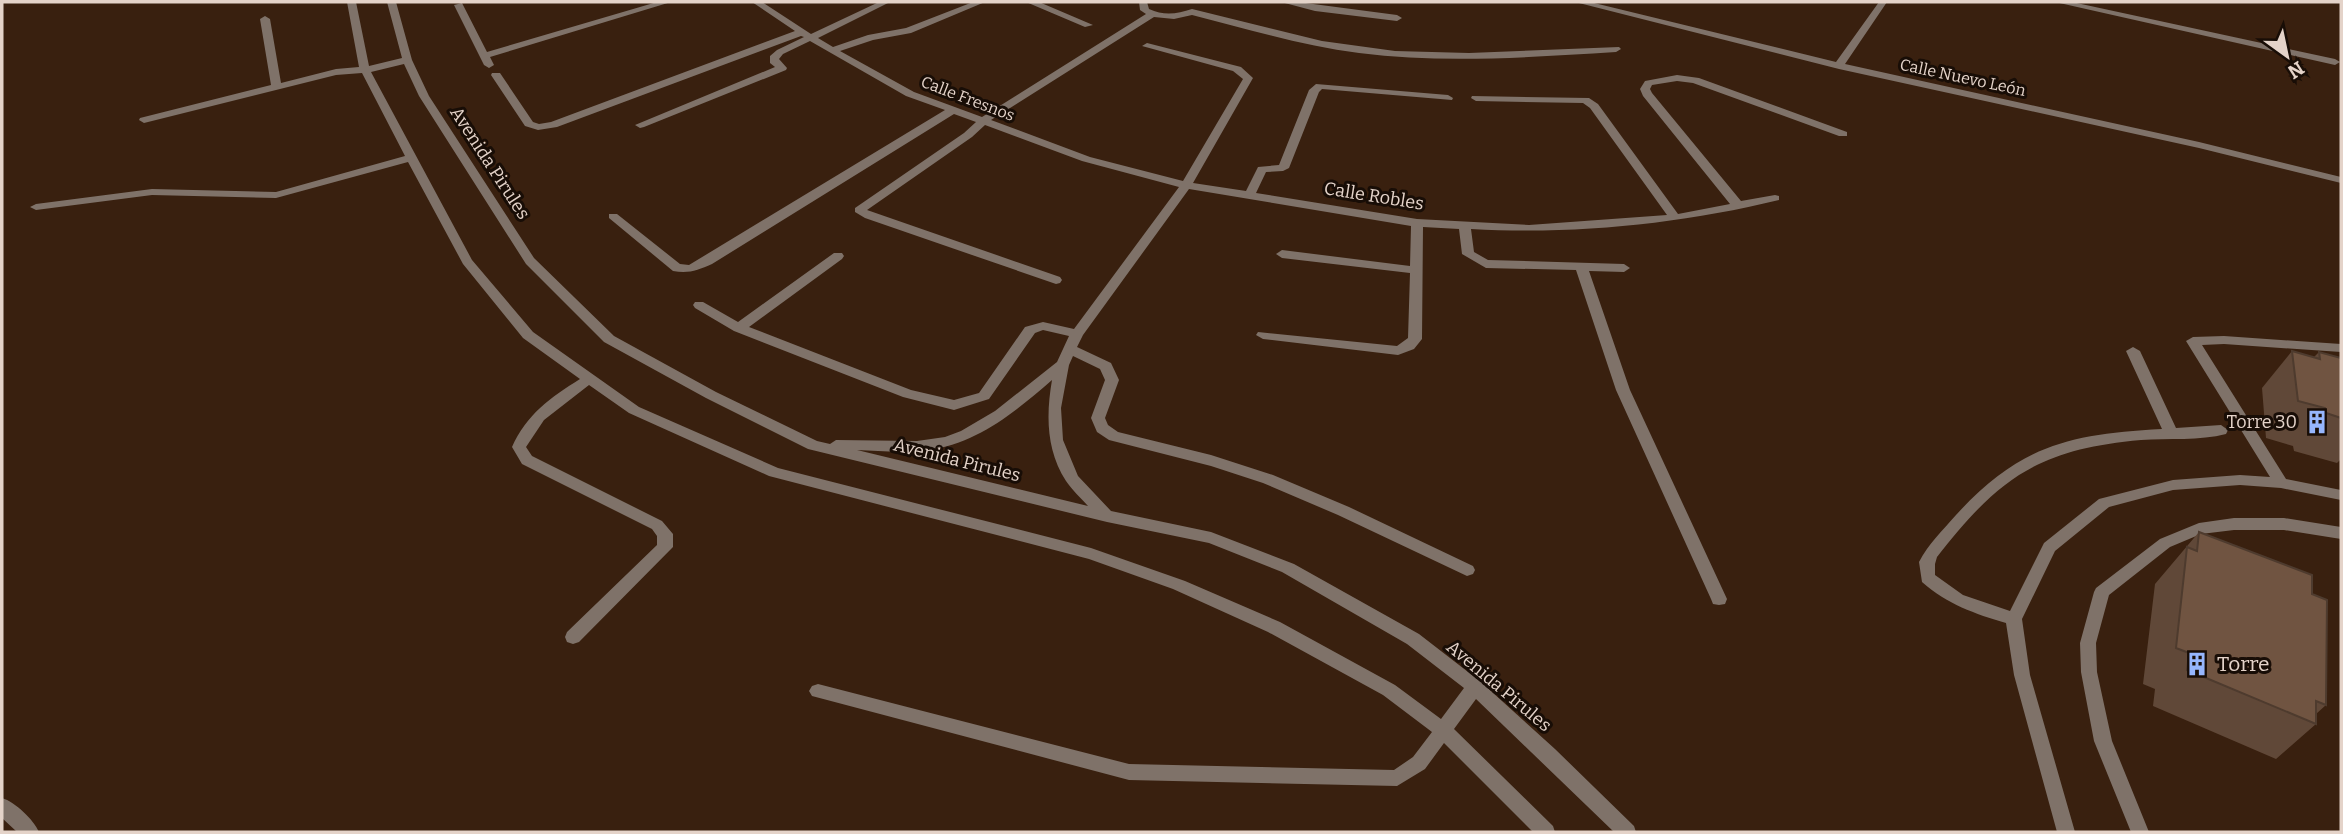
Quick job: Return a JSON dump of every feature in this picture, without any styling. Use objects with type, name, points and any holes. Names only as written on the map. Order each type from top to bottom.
[{"type":"street","points":[[351,2],[365,70],[467,261],[527,335],[589,379],[634,410],[774,472],[1091,554],[1179,585],[1274,627],[1389,690],[1442,729],[1546,832]]},
{"type":"street","name":"Avenida Pirules","points":[[391,2],[407,60],[424,96],[530,261],[610,339],[710,395],[813,445],[1107,516],[1211,538],[1288,568],[1413,639],[1475,687],[1549,754],[1627,832]]},
{"type":"street","points":[[459,5],[486,60],[666,2]]},
{"type":"street","name":"Calle Fresnos","points":[[756,2],[832,51],[910,94],[1086,159],[1186,185]]},
{"type":"street","points":[[496,75],[529,124],[538,127],[553,125],[806,34],[886,2]]},
{"type":"street","points":[[832,51],[871,37],[908,31],[981,2]]},
{"type":"street","points":[[1031,2],[1088,25]]},
{"type":"street","points":[[1143,2],[1145,10],[1152,14],[1173,17],[1192,12],[1324,44],[1408,54],[1504,56],[1616,49]]},
{"type":"street","points":[[1192,12],[1197,7],[1197,2]]},
{"type":"street","points":[[1286,2],[1397,18]]},
{"type":"street","name":"Calle Nuevo León","points":[[1580,2],[1839,66],[2199,145],[2341,180]]},
{"type":"street","points":[[1839,66],[1883,2]]},
{"type":"street","points":[[2060,2],[2335,62]]},
{"type":"street","points":[[1056,280],[869,216],[859,210],[968,135],[983,121],[1152,14]]},
{"type":"street","points":[[265,19],[276,86]]},
{"type":"street","points":[[640,125],[782,68],[775,63],[774,58],[806,34]]},
{"type":"street","points":[[813,445],[930,445],[972,432],[1010,408],[1062,365],[1072,350],[1077,334],[1186,185],[1248,78],[1237,69],[1147,46]]},
{"type":"street","points":[[144,120],[335,72],[365,70],[407,60]]},
{"type":"street","points":[[1739,207],[1647,94],[1644,89],[1649,83],[1677,78],[1695,80],[1843,134]]},
{"type":"street","points":[[1249,196],[1262,169],[1283,169],[1314,90],[1320,86],[1448,98]]},
{"type":"street","points":[[1476,98],[1584,100],[1594,106],[1675,218]]},
{"type":"street","points":[[613,216],[677,268],[691,268],[708,261],[953,110]]},
{"type":"street","points":[[36,207],[152,192],[276,195],[413,157]]},
{"type":"street","name":"Calle Robles","points":[[1186,185],[1418,223],[1529,229],[1675,218],[1775,198]]},
{"type":"street","points":[[1263,335],[1398,351],[1409,346],[1415,339],[1418,223]]},
{"type":"street","points":[[1465,227],[1468,254],[1486,264],[1624,268]]},
{"type":"street","points":[[1282,254],[1416,270]]},
{"type":"street","points":[[739,328],[838,256]]},
{"type":"street","points":[[1581,266],[1623,390],[1718,599]]},
{"type":"street","points":[[699,305],[739,328],[908,394],[954,405],[984,396],[1030,330],[1042,326],[1077,334]]},
{"type":"street","points":[[2280,483],[2193,341],[2224,340],[2341,348]]},
{"type":"street","points":[[1072,350],[1106,366],[1112,380],[1098,418],[1101,428],[1114,436],[1223,464],[1269,479],[1467,570]]},
{"type":"street","points":[[2133,351],[2172,434]]},
{"type":"street","points":[[1062,365],[1054,408],[1056,440],[1072,479],[1107,516]]},
{"type":"street","points":[[573,637],[665,547],[665,534],[657,525],[527,460],[519,447],[524,432],[557,400],[589,379]]},
{"type":"street","points":[[2014,619],[1971,607],[1943,593],[1927,578],[1927,561],[1977,498],[2004,476],[2039,454],[2080,441],[2221,430]]},
{"type":"street","points":[[2066,832],[2022,675],[2014,619],[2049,547],[2104,503],[2173,485],[2239,480],[2280,483],[2341,495]]},
{"type":"street","points":[[2140,832],[2103,741],[2089,672],[2088,643],[2102,592],[2165,543],[2199,529],[2234,524],[2284,524],[2341,533]]},
{"type":"street","points":[[818,691],[1129,772],[1397,778],[1419,763],[1475,687]]},
{"type":"street","points":[[2,806],[30,832]]},
{"type":"building","points":[[2292,351],[2320,359],[2319,352],[2341,358],[2341,418],[2326,413],[2325,408],[2298,401]]},
{"type":"building","points":[[2199,532],[2312,575],[2312,594],[2327,600],[2326,705],[2316,701],[2316,724],[2187,670],[2189,653],[2176,648],[2187,547],[2197,551]]},
{"type":"place","name":"Torre 30","points":[[2317,422]]},
{"type":"place","name":"Torre","points":[[2197,664]]}]
